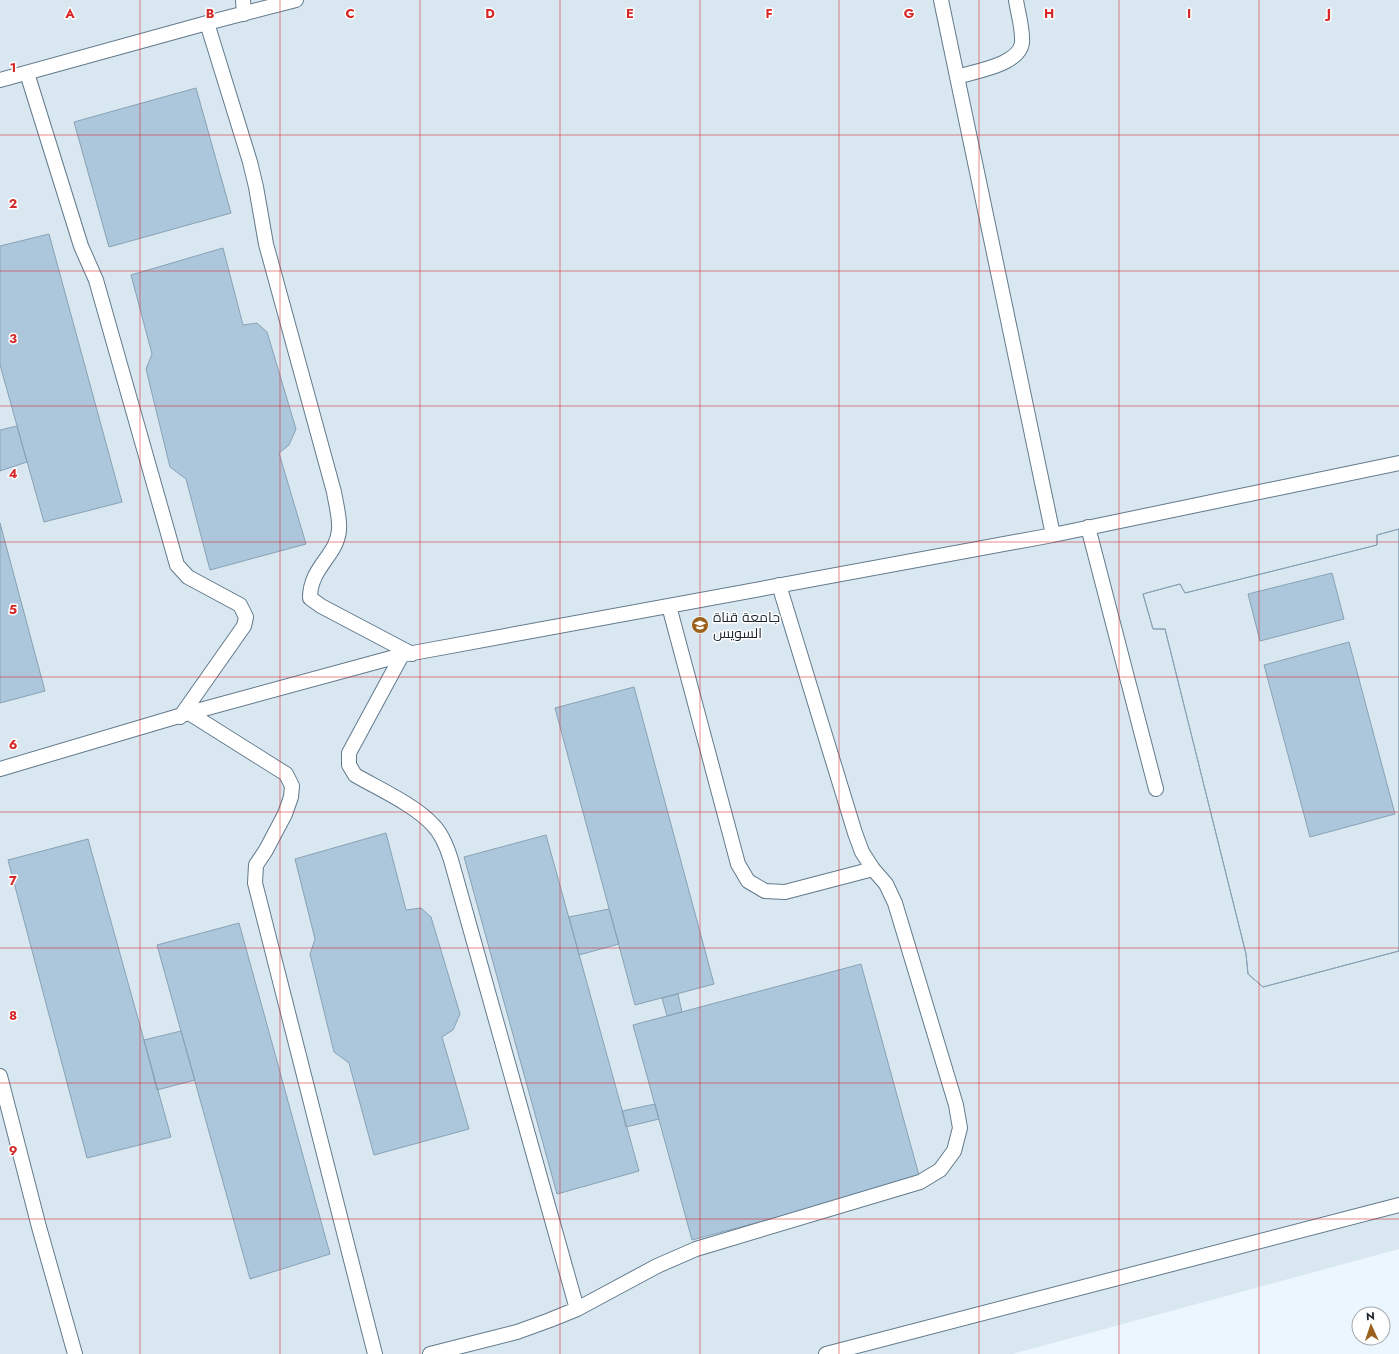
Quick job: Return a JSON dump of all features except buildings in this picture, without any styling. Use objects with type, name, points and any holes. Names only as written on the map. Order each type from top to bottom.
[{"type":"lane","points":[[0,80],[207,23],[244,7],[296,0]]},
{"type":"lane","points":[[941,0],[1053,535]]},
{"type":"lane","points":[[957,77],[1001,64],[1014,57],[1022,44],[1022,29],[1016,0]]},
{"type":"lane","points":[[207,23],[250,162],[266,244],[332,485],[338,512],[339,530],[333,547],[315,575],[310,588],[310,598],[321,606],[406,654]]},
{"type":"lane","points":[[27,73],[81,246],[96,280],[177,565],[188,577],[240,605],[246,617],[244,626],[185,715]]},
{"type":"lane","points":[[0,769],[185,715],[406,654],[1053,535],[1399,463]]},
{"type":"lane","points":[[1088,527],[1156,789]]},
{"type":"lane","points":[[430,1354],[517,1332],[577,1309],[656,1266],[696,1249],[920,1182],[940,1170],[954,1151],[960,1128],[956,1105],[896,903],[886,884],[873,869],[862,852],[855,833],[780,585]]},
{"type":"lane","points":[[668,606],[738,864],[748,881],[765,891],[785,892],[873,869]]},
{"type":"lane","points":[[406,654],[349,753],[349,765],[355,775],[419,812],[434,825],[445,841],[577,1309]]},
{"type":"lane","points":[[185,715],[286,774],[292,786],[291,797],[285,814],[256,866],[255,883],[375,1354]]},
{"type":"lane","points":[[0,1076],[41,1234],[75,1354]]},
{"type":"lane","points":[[826,1354],[1399,1205]]},
{"type":"shaded area","name":"جامعة قناة السويس","points":[[0,0],[1399,0],[1399,1249],[1012,1354],[0,1354]]},
{"type":"place","name":"جامعة قناة السويس","points":[[700,625]]}]
